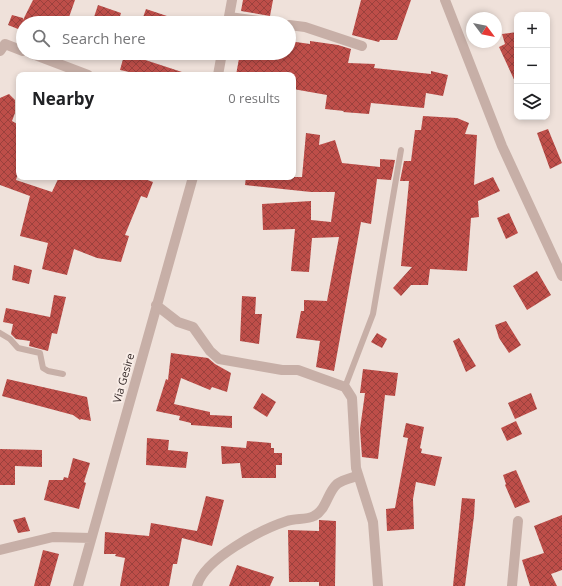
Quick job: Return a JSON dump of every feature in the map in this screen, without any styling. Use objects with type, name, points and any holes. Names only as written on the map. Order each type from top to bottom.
[{"type":"street","points":[[229,16],[232,0]]},
{"type":"street","points":[[445,0],[502,146],[562,276]]},
{"type":"street","points":[[296,26],[305,27],[362,46]]},
{"type":"street","points":[[2,46],[16,49]]},
{"type":"street","points":[[48,60],[80,72]]},
{"type":"street","points":[[219,72],[221,60]]},
{"type":"street","name":"Via Gesire","points":[[78,586],[192,180]]},
{"type":"street","points":[[156,305],[178,322],[193,327],[210,351],[219,359],[282,370],[298,370],[344,387],[352,398],[354,410],[354,452],[357,476],[373,522],[378,586]]},
{"type":"street","points":[[197,586],[199,578],[230,550],[263,530],[289,520],[314,516],[324,507],[330,493],[338,483],[357,476]]},
{"type":"street","points":[[512,586],[518,521]]},
{"type":"street","points":[[0,550],[53,537],[91,538]]},
{"type":"lane","points":[[344,387],[373,314],[401,150]]},
{"type":"lane","points":[[0,333],[10,339],[18,348],[40,353],[43,368],[48,371],[64,374]]},
{"type":"building","points":[[33,0],[75,0],[69,16],[25,16]]},
{"type":"building","points":[[243,0],[273,0],[270,16],[241,11]]},
{"type":"building","points":[[361,0],[411,0],[397,40],[380,40],[379,42],[352,35]]},
{"type":"building","points":[[98,5],[121,13],[120,16],[94,16]]},
{"type":"building","points":[[146,9],[167,16],[144,16]]},
{"type":"building","points":[[12,15],[16,16],[16,28],[8,25]]},
{"type":"building","points":[[514,32],[514,80],[499,48],[502,48],[502,46],[505,44],[502,34]]},
{"type":"building","points":[[310,41],[338,45],[351,49],[348,63],[375,64],[374,68],[431,74],[431,71],[448,75],[443,96],[426,93],[424,108],[371,103],[369,114],[325,109],[327,95],[296,90],[296,72],[237,72],[239,60],[296,60],[296,42],[310,44]]},
{"type":"building","points":[[123,60],[145,60],[182,72],[129,72],[120,70]]},
{"type":"building","points":[[9,94],[15,100],[15,113],[12,121],[16,123],[16,180],[52,192],[58,180],[147,180],[153,182],[147,198],[141,196],[125,235],[129,236],[121,262],[97,258],[74,249],[67,275],[42,269],[48,243],[20,236],[30,196],[0,185],[0,98]]},
{"type":"building","points":[[423,116],[457,118],[469,123],[465,134],[477,135],[474,185],[493,177],[500,191],[478,201],[479,217],[471,218],[467,271],[430,269],[428,285],[411,285],[401,296],[393,288],[412,267],[401,266],[409,181],[400,181],[404,161],[411,161],[415,130],[421,130]]},
{"type":"building","points":[[548,129],[562,163],[550,169],[537,133]]},
{"type":"building","points":[[306,133],[320,135],[319,145],[335,140],[342,163],[380,167],[380,159],[395,160],[391,180],[377,179],[371,224],[361,222],[334,371],[316,367],[320,341],[296,338],[301,311],[304,311],[304,300],[327,301],[339,237],[312,238],[309,272],[291,271],[295,229],[263,230],[262,204],[311,201],[311,220],[331,222],[335,192],[311,192],[245,185],[246,180],[296,180],[296,177],[302,177]]},
{"type":"building","points":[[509,213],[518,233],[506,239],[497,218]]},
{"type":"building","points":[[14,265],[32,270],[29,284],[12,280]]},
{"type":"building","points":[[537,271],[551,295],[527,310],[513,286]]},
{"type":"building","points":[[54,295],[66,297],[57,334],[52,333],[48,351],[29,346],[30,341],[16,339],[11,334],[13,324],[3,322],[6,308],[50,317]]},
{"type":"building","points":[[242,296],[256,297],[255,314],[262,314],[259,344],[240,341]]},
{"type":"building","points":[[506,321],[521,345],[509,353],[499,338],[495,325]]},
{"type":"building","points":[[377,333],[387,339],[382,348],[371,342]]},
{"type":"building","points":[[459,338],[476,366],[466,372],[453,341]]},
{"type":"building","points":[[171,353],[208,358],[215,364],[231,373],[227,392],[212,387],[210,390],[181,378],[174,404],[210,412],[210,415],[232,416],[232,428],[191,425],[191,423],[179,420],[180,416],[156,411],[166,379],[168,380]]},
{"type":"building","points":[[363,369],[398,373],[395,396],[385,395],[378,459],[362,457],[360,429],[365,393],[360,393]]},
{"type":"building","points":[[7,379],[87,397],[91,421],[80,420],[73,415],[2,396]]},
{"type":"building","points":[[262,393],[276,402],[267,417],[253,408]]},
{"type":"building","points":[[531,393],[537,409],[515,419],[508,403]]},
{"type":"building","points":[[516,421],[522,434],[507,441],[501,428]]},
{"type":"building","points":[[406,423],[424,427],[420,448],[422,449],[421,453],[442,457],[435,486],[416,482],[413,499],[414,529],[387,531],[386,509],[395,508],[408,438],[403,437]]},
{"type":"building","points":[[147,438],[169,440],[168,450],[188,452],[186,468],[146,465]]},
{"type":"building","points":[[247,441],[271,443],[271,448],[274,448],[274,453],[282,453],[282,465],[276,465],[276,478],[242,478],[240,463],[222,464],[221,446],[246,448]]},
{"type":"building","points":[[0,449],[42,450],[42,467],[15,466],[15,485],[0,485]]},
{"type":"building","points":[[73,458],[90,463],[84,482],[86,483],[79,509],[44,500],[49,480],[63,480],[64,477],[68,478]]},
{"type":"building","points":[[516,470],[530,502],[515,508],[505,485],[503,475]]},
{"type":"building","points":[[206,496],[224,500],[212,546],[182,538],[177,564],[173,564],[169,586],[120,586],[125,558],[115,556],[116,554],[104,554],[105,532],[149,536],[151,523],[197,531]]},
{"type":"building","points":[[462,498],[475,499],[474,516],[465,586],[453,586]]},
{"type":"building","points":[[562,515],[562,570],[551,574],[557,586],[530,586],[522,560],[544,553],[534,526]]},
{"type":"building","points":[[25,517],[30,531],[18,533],[13,520]]},
{"type":"building","points":[[319,520],[336,521],[335,586],[319,586],[319,582],[289,582],[288,530],[319,531]]},
{"type":"building","points":[[43,550],[59,554],[50,586],[34,586]]},
{"type":"building","points":[[237,565],[274,577],[270,586],[229,586]]}]
